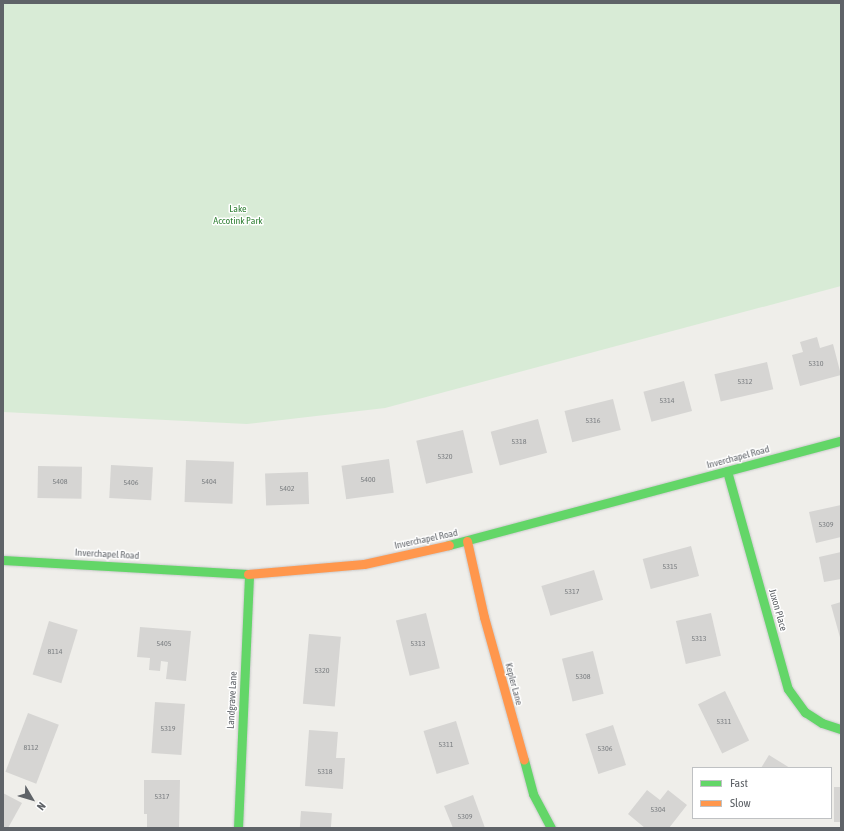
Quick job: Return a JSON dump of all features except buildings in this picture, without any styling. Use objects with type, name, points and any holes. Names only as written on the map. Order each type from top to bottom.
[{"type":"street","name":"Inverchapel Road","points":[[3,560],[249,574],[364,564],[467,541],[841,441]]},
{"type":"street","name":"Juxon Place","points":[[727,471],[788,689],[805,712],[822,723],[841,729]]},
{"type":"street","name":"Kepler Lane","points":[[467,541],[484,617],[533,794],[552,828]]},
{"type":"street","name":"Landgrave Lane","points":[[238,828],[249,574]]},
{"type":"green space","name":"Lake Accotink Park","points":[[3,3],[841,3],[841,286],[385,408],[247,424],[3,412]]},
{"type":"traffic: fast","points":[[449,545],[841,441]]},
{"type":"traffic: fast","points":[[727,471],[788,689],[805,712],[822,723],[841,729]]},
{"type":"traffic: fast","points":[[3,560],[248,574]]},
{"type":"traffic: fast","points":[[238,828],[249,574]]},
{"type":"traffic: fast","points":[[524,760],[533,794],[551,828]]},
{"type":"traffic: slow","points":[[467,541],[484,617],[524,760]]},
{"type":"traffic: slow","points":[[248,574],[364,564],[449,545]]}]
